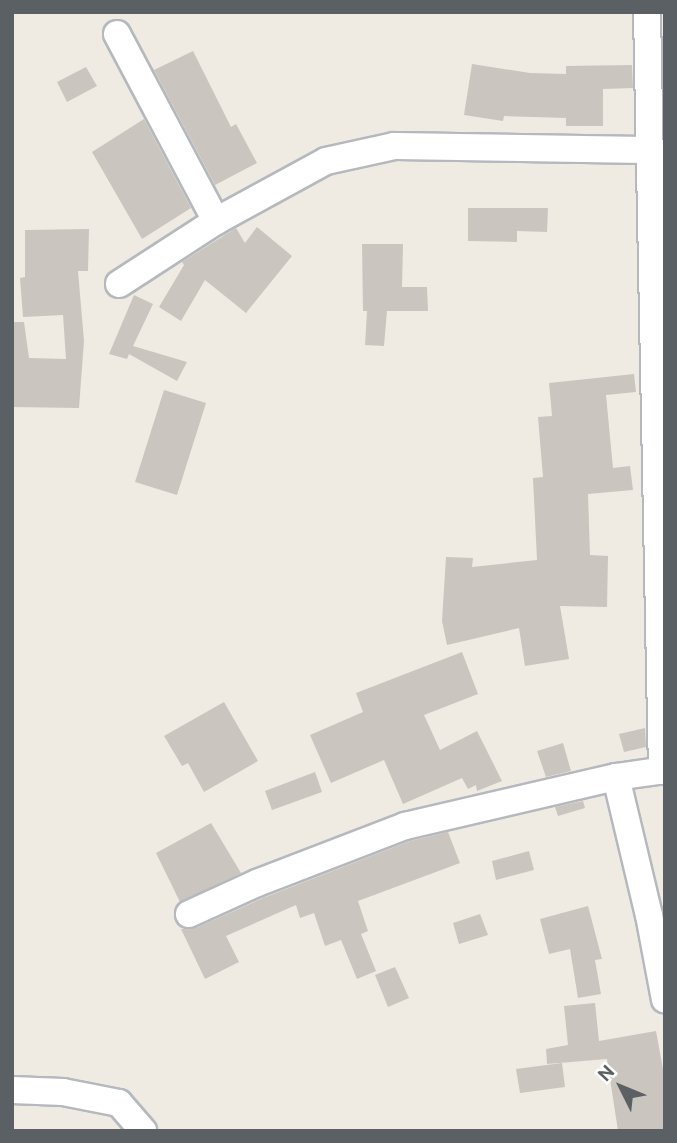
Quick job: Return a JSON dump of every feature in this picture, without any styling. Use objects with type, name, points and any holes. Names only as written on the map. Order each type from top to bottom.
[{"type":"street","points":[[189,915],[257,883],[405,826],[616,777],[663,771],[647,12]]},
{"type":"street","points":[[117,34],[216,221]]},
{"type":"street","points":[[119,285],[216,221],[326,160],[394,146],[648,150]]},
{"type":"street","points":[[616,777],[649,915],[665,1000]]},
{"type":"street","points":[[12,1090],[63,1092],[119,1103],[143,1131]]},
{"type":"building","points":[[193,51],[231,127],[236,124],[257,163],[215,185],[154,70]]},
{"type":"building","points":[[472,64],[530,73],[566,74],[566,66],[632,65],[633,88],[603,89],[603,126],[566,126],[566,118],[504,116],[503,121],[464,115]]},
{"type":"building","points":[[86,67],[97,86],[67,102],[57,82]]},
{"type":"building","points":[[144,119],[191,208],[142,239],[92,152]]},
{"type":"building","points":[[468,208],[548,208],[547,232],[517,231],[517,242],[468,241]]},
{"type":"building","points":[[257,227],[292,256],[246,313],[205,280],[181,321],[159,307],[184,265],[182,262],[236,228],[245,243]]},
{"type":"building","points":[[89,229],[88,271],[78,271],[84,341],[79,408],[12,407],[12,322],[24,322],[29,358],[66,359],[63,315],[23,317],[20,278],[25,277],[25,230]]},
{"type":"building","points":[[362,244],[403,244],[402,287],[427,287],[428,311],[387,311],[384,346],[365,345],[367,311],[363,311]]},
{"type":"building","points":[[134,295],[153,304],[133,346],[187,362],[177,381],[129,354],[127,359],[109,354]]},
{"type":"building","points":[[634,374],[636,392],[606,395],[613,468],[630,466],[633,490],[588,494],[590,555],[608,556],[607,607],[560,606],[569,659],[525,666],[519,628],[447,645],[442,621],[446,557],[473,558],[472,567],[537,560],[533,478],[543,477],[538,417],[552,416],[549,383]]},
{"type":"building","points":[[164,390],[206,403],[177,495],[135,482]]},
{"type":"building","points":[[462,652],[478,694],[424,715],[440,750],[477,731],[502,781],[477,791],[476,785],[468,789],[462,778],[403,804],[384,760],[331,783],[310,735],[363,712],[356,693]]},
{"type":"building","points":[[224,702],[258,761],[204,792],[188,763],[182,766],[164,736]]},
{"type":"building","points":[[645,728],[646,747],[624,752],[619,734]]},
{"type":"building","points":[[563,743],[571,771],[546,777],[537,751]]},
{"type":"building","points":[[315,772],[322,792],[272,810],[265,791]]},
{"type":"building","points":[[583,801],[585,808],[558,816],[555,807]]},
{"type":"building","points":[[211,823],[241,873],[180,902],[156,853]]},
{"type":"building","points":[[448,832],[460,863],[358,901],[368,931],[361,934],[376,971],[357,979],[341,940],[325,946],[314,913],[300,918],[296,905],[226,936],[239,962],[205,979],[181,929],[196,928],[263,898],[410,841]]},
{"type":"building","points":[[529,851],[534,870],[496,880],[492,861]]},
{"type":"building","points":[[588,906],[602,959],[595,960],[601,994],[578,998],[570,949],[549,954],[540,919]]},
{"type":"building","points":[[480,914],[488,935],[459,944],[453,923]]},
{"type":"building","points":[[395,967],[409,998],[388,1007],[375,975]]},
{"type":"building","points":[[595,1003],[599,1041],[656,1031],[665,1080],[665,1131],[618,1131],[607,1059],[547,1064],[546,1049],[568,1045],[564,1006]]},
{"type":"building","points":[[562,1063],[565,1087],[520,1093],[516,1069]]}]
